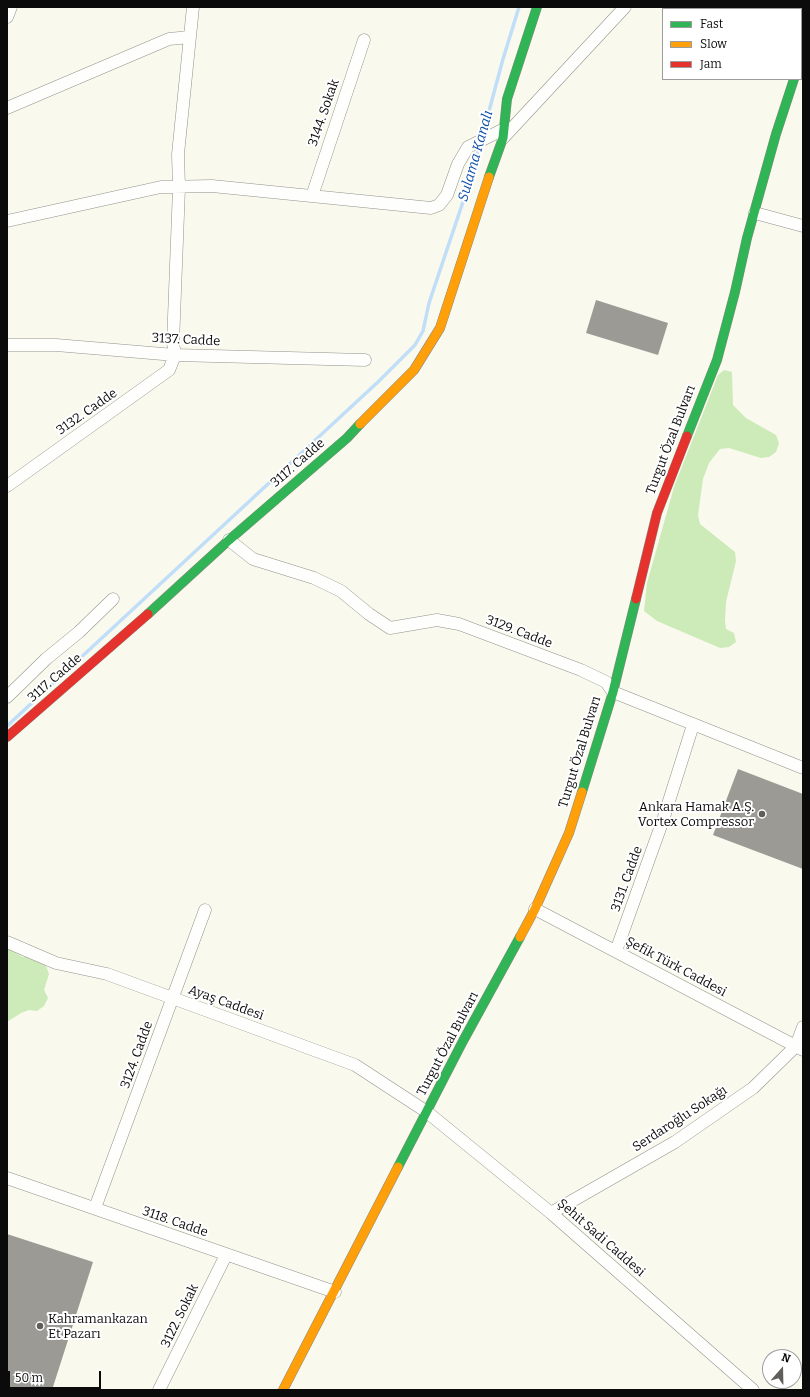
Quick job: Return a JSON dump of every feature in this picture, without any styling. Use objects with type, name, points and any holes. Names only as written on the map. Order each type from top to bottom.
[{"type":"street","points":[[7,17],[11,7]]},
{"type":"street","points":[[175,355],[173,343],[179,188],[178,154],[194,7]]},
{"type":"street","name":"3117. Cadde","points":[[7,737],[136,625],[229,540],[347,438],[414,370],[440,328],[481,198],[504,134],[507,99],[538,7]]},
{"type":"street","points":[[7,220],[161,187],[179,188],[212,186],[431,208],[439,205],[446,195],[458,164],[468,146],[504,134],[625,7]]},
{"type":"street","points":[[7,108],[168,39],[190,37]]},
{"type":"street","name":"3144. Sokak","points":[[312,196],[364,40]]},
{"type":"street","name":"Turgut Özal Bulvarı","points":[[283,1390],[463,1041],[535,909],[569,833],[613,692],[656,514],[716,360],[776,134],[794,80]]},
{"type":"street","points":[[755,213],[803,226]]},
{"type":"street","name":"3137. Cadde","points":[[7,345],[56,345],[175,355],[365,360]]},
{"type":"street","name":"3132. Cadde","points":[[7,486],[169,370],[175,355]]},
{"type":"street","name":"3129. Cadde","points":[[229,540],[253,559],[314,578],[341,591],[369,614],[390,628],[437,620],[459,624],[580,670],[606,682],[613,692],[803,768]]},
{"type":"street","points":[[7,697],[46,659],[79,632],[113,599]]},
{"type":"street","name":"3131. Cadde","points":[[616,951],[664,820],[693,725]]},
{"type":"street","name":"Şefik Türk Caddesi","points":[[535,909],[799,1048]]},
{"type":"street","name":"3124. Cadde","points":[[95,1208],[205,910]]},
{"type":"street","name":"Ayaş Caddesi","points":[[7,942],[56,963],[107,974],[355,1065],[426,1112]]},
{"type":"street","name":"Serdaroğlu Sokağı","points":[[551,1213],[674,1142],[753,1088],[799,1048],[803,1027]]},
{"type":"street","name":"Şehit Sadi Caddesi","points":[[426,1112],[551,1213],[753,1390]]},
{"type":"street","name":"3118. Cadde","points":[[7,1178],[334,1292]]},
{"type":"street","name":"3122. Sokak","points":[[159,1390],[226,1255]]},
{"type":"green space","points":[[724,370],[732,372],[733,405],[746,418],[776,435],[779,443],[776,452],[769,457],[761,458],[729,448],[720,449],[709,463],[703,479],[698,515],[700,524],[735,552],[736,561],[726,602],[725,621],[726,629],[734,633],[736,642],[729,647],[720,648],[657,621],[644,611],[647,583],[674,487],[718,375]]},
{"type":"green space","points":[[7,948],[23,957],[40,959],[46,966],[49,974],[44,990],[48,998],[44,1006],[37,1011],[29,1010],[21,1013],[7,1022]]},
{"type":"building","points":[[596,300],[668,323],[658,355],[586,333]]},
{"type":"building","name":"Ankara Hamak A.Ş. Vortex Compressor","points":[[738,769],[803,794],[803,869],[713,835]]},
{"type":"building","name":"Kahramankazan Et Pazarı","points":[[7,1234],[93,1262],[52,1390],[7,1390]]},
{"type":"waterway","name":"Sulama Kanalı","points":[[482,137],[519,7]]},
{"type":"waterway","points":[[7,726],[379,381],[415,345],[423,331],[429,303],[468,187],[480,145]]},
{"type":"traffic: fast","points":[[489,177],[503,138],[507,99],[537,7]]},
{"type":"traffic: fast","points":[[802,53],[803,49]]},
{"type":"traffic: fast","points":[[687,436],[717,360],[735,292],[747,238],[776,134],[794,80]]},
{"type":"traffic: fast","points":[[148,614],[229,540],[347,438],[360,424]]},
{"type":"traffic: fast","points":[[582,792],[613,692],[636,599]]},
{"type":"traffic: fast","points":[[398,1167],[463,1041],[520,937]]},
{"type":"traffic: slow","points":[[360,424],[414,370],[440,328],[489,177]]},
{"type":"traffic: slow","points":[[520,937],[535,909],[569,833],[582,792]]},
{"type":"traffic: slow","points":[[283,1390],[398,1167]]},
{"type":"traffic: jam","points":[[636,599],[657,513],[687,436]]},
{"type":"traffic: jam","points":[[7,737],[148,614]]},
{"type":"place","name":"Ankara Hamak A.Ş. Vortex Compressor","points":[[762,814]]},
{"type":"place","name":"Kahramankazan Et Pazarı","points":[[40,1326]]}]
